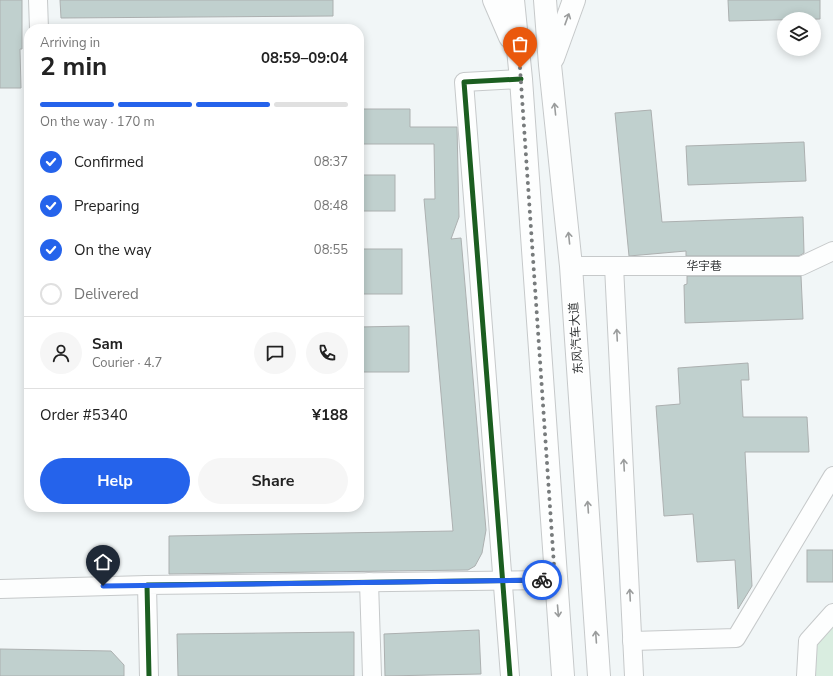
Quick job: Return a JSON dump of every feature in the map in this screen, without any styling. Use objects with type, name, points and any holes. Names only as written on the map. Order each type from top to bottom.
[{"type":"main road","points":[[494,0],[519,56]]},
{"type":"main road","points":[[513,0],[521,79],[555,580],[563,676]]},
{"type":"main road","name":"东风汽车大道","points":[[546,0],[550,65],[572,266],[599,676]]},
{"type":"main road","points":[[550,65],[574,0]]},
{"type":"street","points":[[38,0],[39,24]]},
{"type":"street","points":[[510,676],[464,82],[521,79]]},
{"type":"street","name":"华宇巷","points":[[572,266],[801,266],[833,251]]},
{"type":"street","points":[[614,266],[634,676]]},
{"type":"street","points":[[632,641],[736,638],[833,476]]},
{"type":"street","points":[[0,589],[147,585],[555,580]]},
{"type":"street","points":[[369,582],[372,676]]},
{"type":"street","points":[[147,585],[149,676]]},
{"type":"street","points":[[806,676],[808,641],[833,613]]},
{"type":"green space","points":[[833,613],[833,676],[806,676],[808,641]]},
{"type":"building","points":[[0,0],[22,0],[22,49],[20,49],[21,88],[0,88]]},
{"type":"building","points":[[60,0],[333,0],[333,16],[61,18]]},
{"type":"building","points":[[728,0],[820,0],[820,12],[777,12],[777,20],[729,21]]},
{"type":"building","points":[[364,109],[410,109],[410,127],[457,127],[459,217],[451,239],[461,238],[486,530],[482,553],[475,566],[468,570],[169,574],[169,536],[453,531],[424,199],[435,199],[434,144],[364,144]]},
{"type":"building","points":[[651,110],[662,222],[803,217],[804,253],[799,256],[686,256],[686,251],[629,256],[615,113]]},
{"type":"building","points":[[804,142],[806,181],[688,185],[686,146]]},
{"type":"building","points":[[364,175],[395,175],[395,211],[364,211]]},
{"type":"building","points":[[364,249],[402,249],[402,294],[364,294]]},
{"type":"building","points":[[687,276],[801,276],[803,319],[685,323],[684,285],[687,284]]},
{"type":"building","points":[[409,326],[409,372],[364,372],[364,327]]},
{"type":"building","points":[[748,363],[749,380],[741,380],[743,417],[807,417],[809,452],[745,452],[752,586],[738,609],[735,560],[697,562],[693,514],[664,516],[656,406],[680,404],[678,368]]},
{"type":"building","points":[[807,550],[833,550],[833,582],[807,582]]},
{"type":"building","points":[[479,630],[481,674],[385,676],[384,634]]},
{"type":"building","points":[[354,632],[354,676],[178,676],[177,634]]},
{"type":"building","points":[[0,649],[111,651],[124,665],[124,676],[0,676]]},
{"type":"cycle path","points":[[510,676],[464,82],[521,79]]},
{"type":"cycle path","points":[[149,676],[147,585],[555,580]]},
{"type":"way so far","points":[[520,68],[555,580],[542,580]]},
{"type":"route","points":[[103,586],[542,580]]}]
